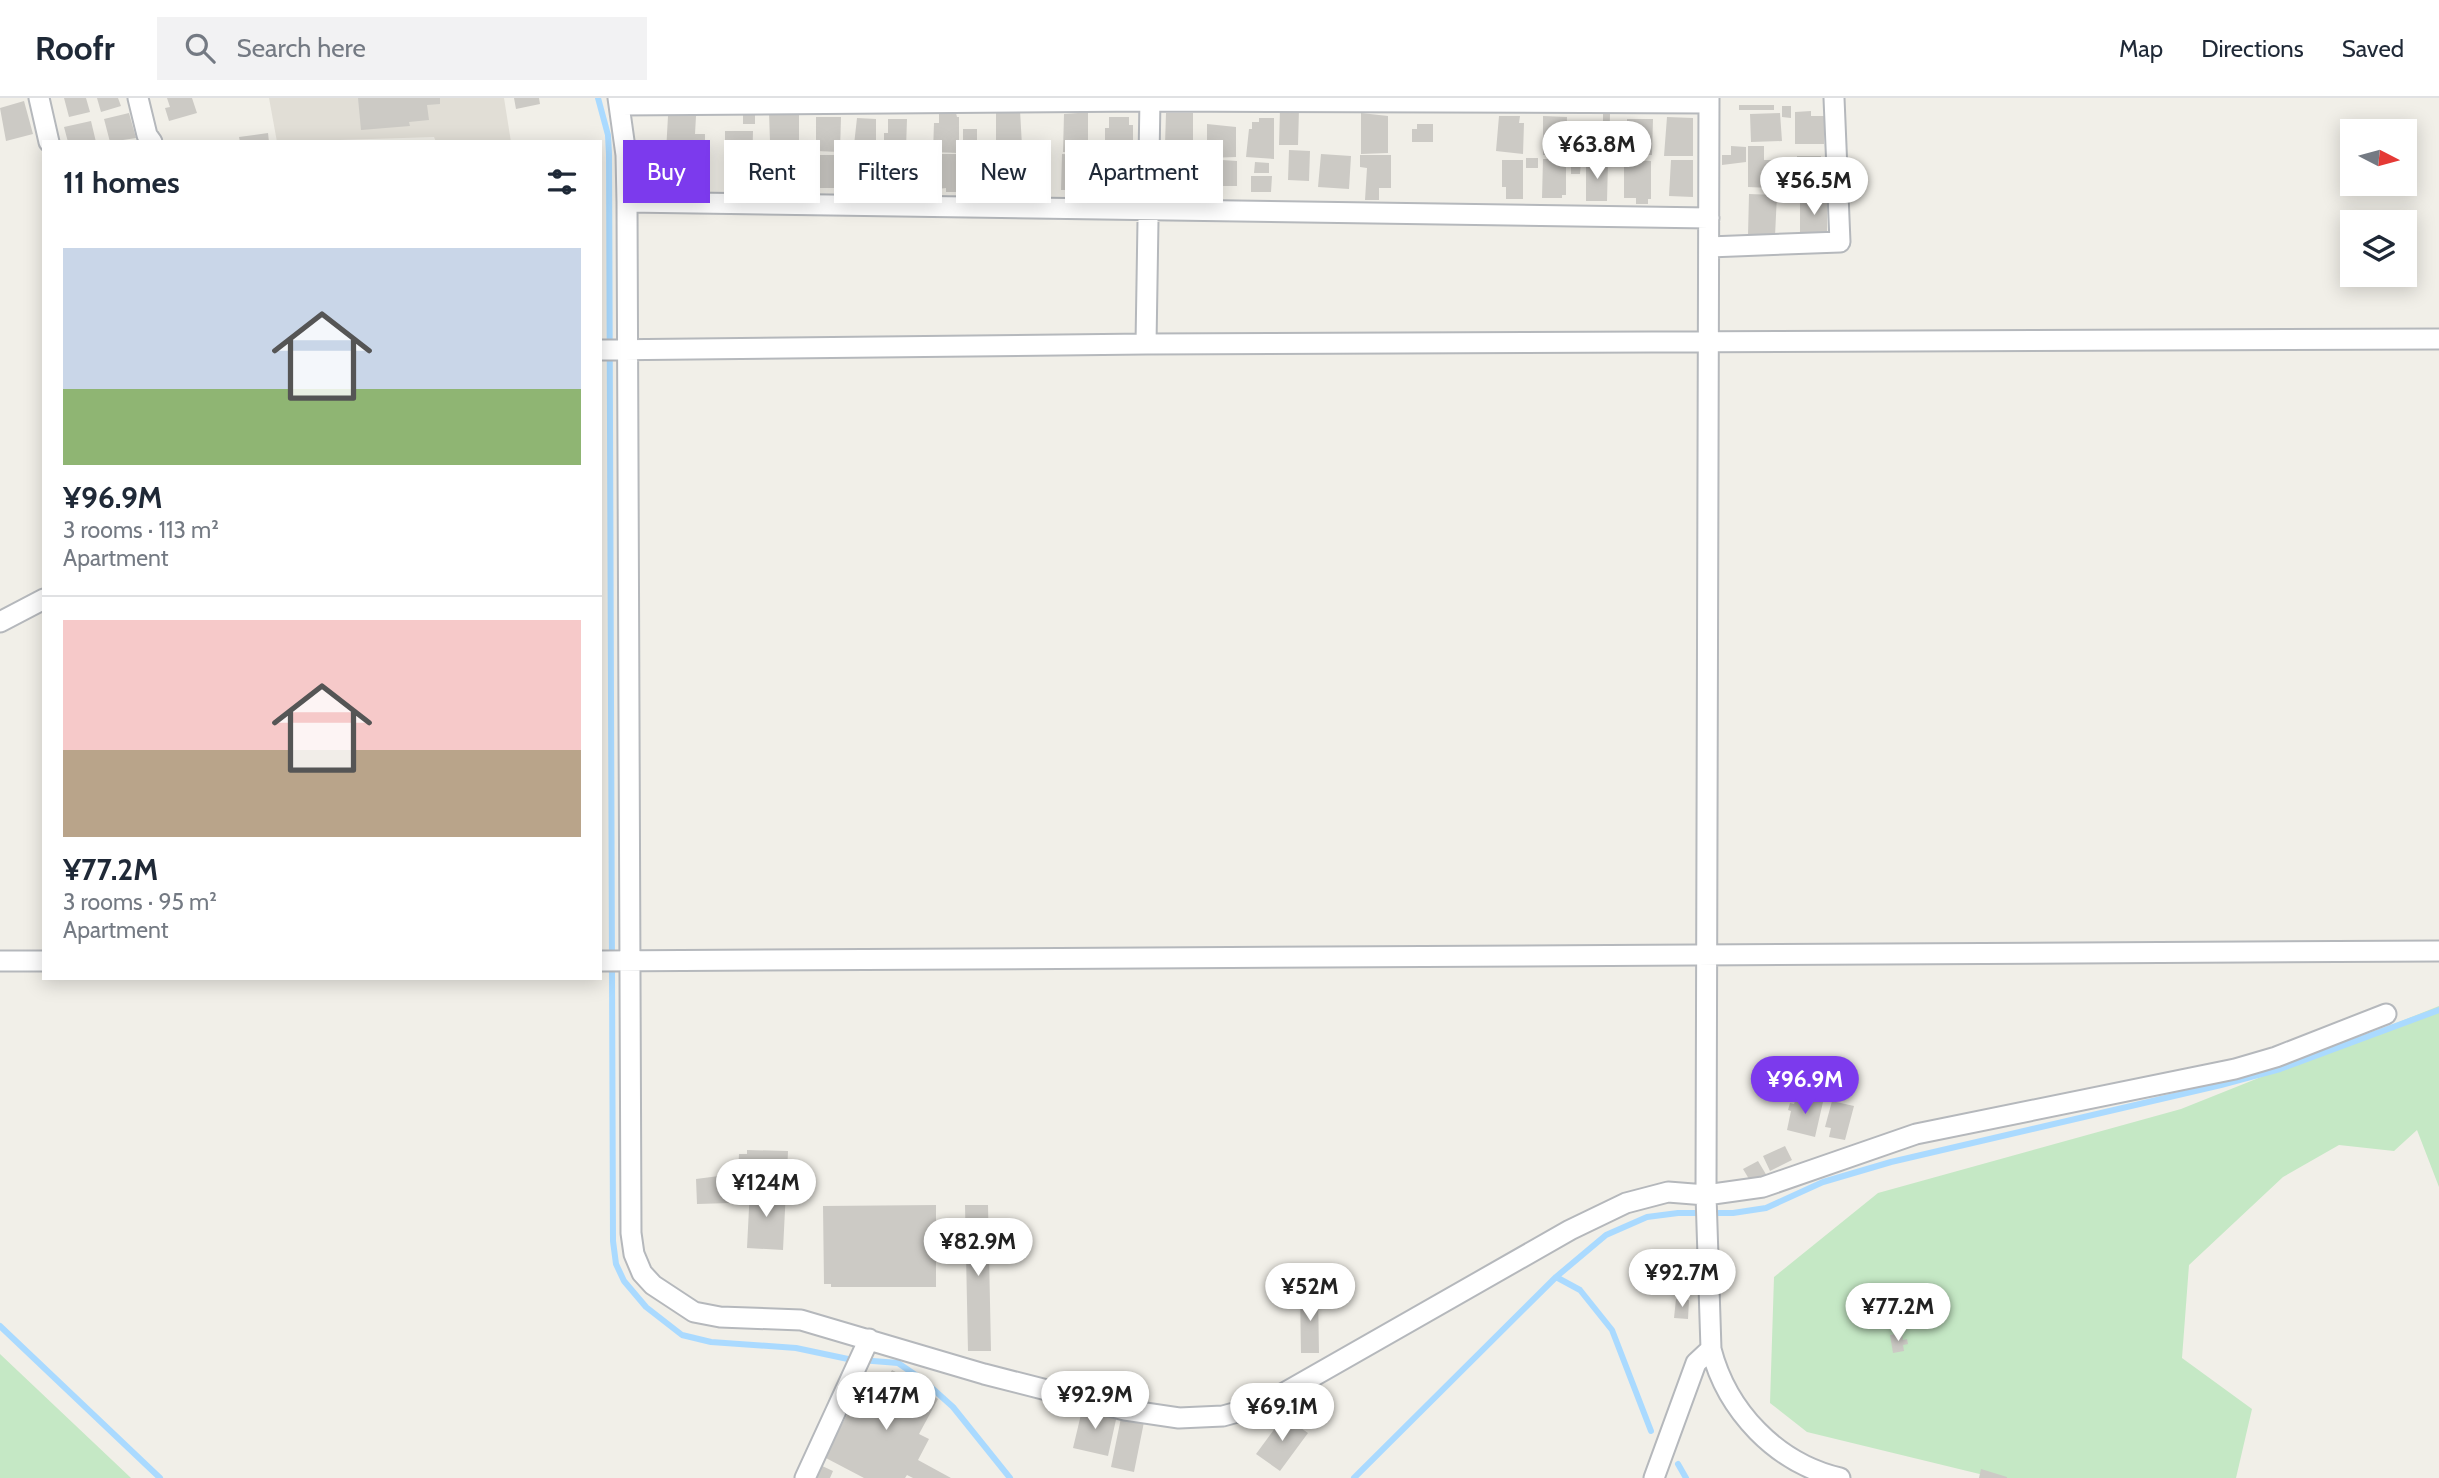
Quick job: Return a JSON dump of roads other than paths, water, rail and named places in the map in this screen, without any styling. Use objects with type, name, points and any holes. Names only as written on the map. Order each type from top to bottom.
[{"type":"street","points":[[38,98],[48,140]]},
{"type":"street","points":[[138,98],[151,140]]},
{"type":"street","points":[[1709,247],[1840,242],[1835,98]]},
{"type":"street","points":[[1146,344],[1150,100]]},
{"type":"street","points":[[624,140],[619,102],[1709,100],[1707,1207],[1711,1349],[1716,1368],[1735,1403],[1767,1442],[1797,1463],[1840,1478]]},
{"type":"street","points":[[627,203],[614,350],[631,1233],[634,1254],[642,1273],[653,1285],[694,1312],[720,1317],[801,1320],[984,1374],[1125,1410],[1179,1418],[1223,1416],[1263,1405],[1570,1230],[1626,1203],[1668,1192],[1707,1207],[1877,1147],[1941,1128],[2235,1069],[2276,1057],[2386,1014]]},
{"type":"street","points":[[692,203],[1709,218]]},
{"type":"street","points":[[614,350],[1146,344],[2439,339]]},
{"type":"street","points":[[0,622],[42,600]]},
{"type":"street","points":[[602,961],[2439,951]]},
{"type":"street","points":[[0,961],[42,961]]},
{"type":"street","points":[[805,1478],[869,1339]]},
{"type":"street","points":[[1660,1474],[1696,1363],[1711,1349]]},
{"type":"waterway","points":[[598,98],[608,135],[609,154],[613,1241],[616,1264],[624,1281],[646,1307],[682,1335],[711,1342],[796,1348],[848,1359],[898,1363],[923,1380],[953,1407],[1010,1478]]},
{"type":"waterway","points":[[1556,1277],[1606,1235],[1647,1217],[1678,1213],[1733,1213],[1766,1208],[1823,1182],[1891,1162],[2280,1069],[2439,1010]]},
{"type":"waterway","points":[[1354,1478],[1556,1277],[1580,1290],[1612,1330],[1651,1431]]},
{"type":"waterway","points":[[0,1326],[160,1478]]},
{"type":"waterway","points":[[1678,1464],[1686,1478]]}]
